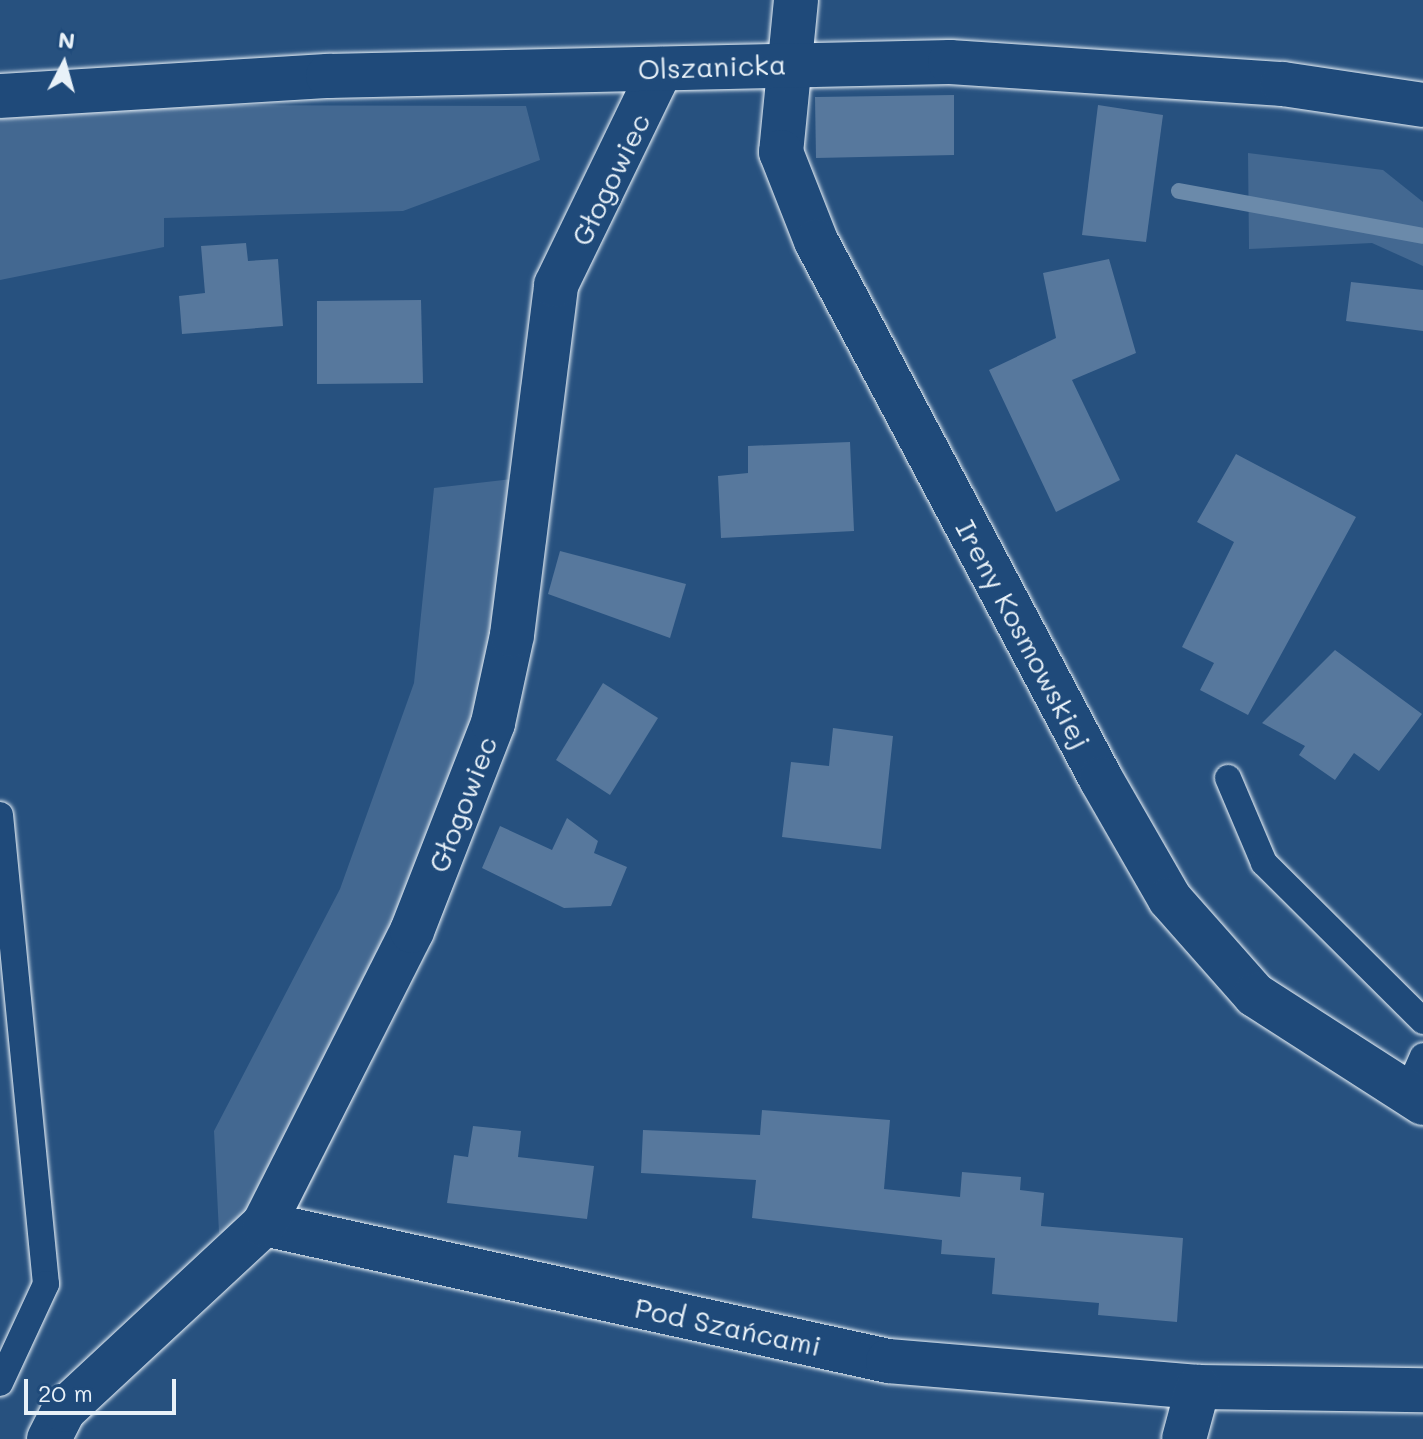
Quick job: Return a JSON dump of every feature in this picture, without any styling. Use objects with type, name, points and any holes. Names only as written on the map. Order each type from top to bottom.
[{"type":"street","name":"Ireny Kosmowskiej","points":[[796,0],[785,63],[781,152],[816,241],[1170,899],[1255,995],[1418,1084]]},
{"type":"street","name":"Olszanicka","points":[[0,96],[328,76],[661,69],[785,63],[1076,68],[1283,84],[1423,105]]},
{"type":"street","name":"Głogowiec","points":[[49,1439],[64,1410],[264,1224],[412,931],[493,723],[512,635],[556,285],[661,69]]},
{"type":"street","name":"Pod Szańcami","points":[[264,1224],[888,1361],[1198,1387],[1423,1390]]},
{"type":"street","points":[[1184,1439],[1198,1387]]},
{"type":"lane","points":[[1228,778],[1264,863],[1423,1021]]},
{"type":"lane","points":[[0,815],[46,1284],[0,1383]]},
{"type":"shaded area","points":[[157,105],[526,106],[540,160],[403,211],[164,218],[164,247],[0,280],[0,119]]},
{"type":"shaded area","points":[[1248,153],[1383,170],[1423,202],[1423,266],[1372,243],[1249,249]]},
{"type":"shaded area","points":[[513,479],[518,704],[443,915],[294,1218],[219,1233],[214,1131],[340,889],[414,683],[434,488]]},
{"type":"building","points":[[954,95],[954,155],[816,158],[815,97]]},
{"type":"building","points":[[1098,105],[1163,115],[1146,242],[1082,235]]},
{"type":"building","points":[[246,243],[248,261],[278,259],[283,326],[182,334],[179,296],[205,293],[201,246]]},
{"type":"building","points":[[1109,259],[1136,353],[1072,380],[1120,480],[1056,512],[989,370],[1056,338],[1043,273]]},
{"type":"building","points":[[1351,282],[1423,290],[1423,331],[1346,321]]},
{"type":"building","points":[[421,300],[423,383],[317,384],[317,301]]},
{"type":"building","points":[[850,442],[854,531],[721,538],[718,476],[748,473],[748,446]]},
{"type":"building","points":[[1236,454],[1356,517],[1248,715],[1200,690],[1214,663],[1182,647],[1234,542],[1197,522]]},
{"type":"building","points":[[560,551],[686,584],[670,638],[548,594]]},
{"type":"building","points":[[1335,650],[1422,714],[1379,771],[1354,753],[1335,780],[1299,755],[1305,746],[1262,723]]},
{"type":"building","points":[[603,683],[658,718],[610,795],[556,760]]},
{"type":"building","points":[[833,728],[893,736],[881,849],[782,837],[791,762],[829,766]]},
{"type":"building","points":[[567,818],[598,841],[594,853],[627,867],[611,906],[564,908],[482,868],[500,826],[552,850]]},
{"type":"building","points":[[762,1110],[890,1120],[884,1189],[960,1197],[962,1172],[1021,1177],[1020,1190],[1044,1193],[1041,1226],[1183,1238],[1177,1322],[1098,1315],[1099,1303],[992,1294],[995,1258],[941,1254],[942,1240],[752,1218],[756,1180],[641,1173],[643,1130],[760,1135]]},
{"type":"building","points":[[473,1126],[521,1131],[518,1157],[594,1166],[587,1219],[447,1203],[454,1155],[468,1157]]},
{"type":"waterway","points":[[1179,191],[1423,236]]}]
